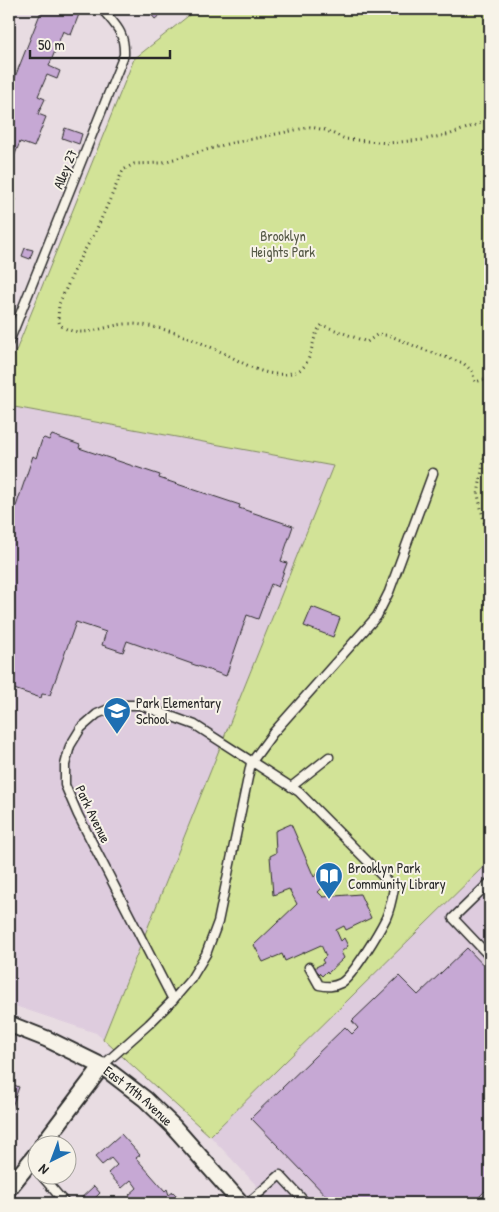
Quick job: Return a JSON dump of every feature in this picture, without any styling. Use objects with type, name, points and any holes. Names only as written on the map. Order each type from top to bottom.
[{"type":"street","name":"East 11th Avenue","points":[[9,1024],[48,1039],[102,1066],[145,1099],[173,1126],[241,1203]]},
{"type":"street","points":[[51,1134],[102,1066]]},
{"type":"street","points":[[12,1179],[28,1170]]},
{"type":"lane","name":"Alley 27","points":[[9,342],[124,55],[125,42],[120,31],[102,9]]},
{"type":"lane","points":[[102,1066],[173,1000],[190,979],[206,954],[218,922],[251,762],[274,732],[376,616],[389,592],[433,473]]},
{"type":"lane","name":"Park Avenue","points":[[173,1000],[65,786],[65,765],[70,746],[81,728],[97,714],[118,706],[140,705],[195,725],[226,744],[298,792],[394,888],[391,904],[385,919],[360,960],[343,982],[331,987],[319,985],[308,968]]},
{"type":"lane","points":[[291,787],[329,757]]},
{"type":"lane","points":[[490,882],[453,918],[490,956]]},
{"type":"lane","points":[[248,1203],[280,1175],[306,1203]]},
{"type":"lane","points":[[50,1184],[65,1203]]},
{"type":"path","points":[[490,122],[484,122],[451,134],[422,140],[388,143],[345,139],[310,126],[227,144],[160,163],[134,164],[123,170],[95,233],[59,304],[58,311],[60,325],[66,330],[87,332],[120,324],[152,326],[216,350],[264,374],[285,374],[304,368],[317,330],[322,325],[367,342],[378,334],[391,336],[424,350],[463,363],[472,371],[475,382],[490,378]]},
{"type":"path","points":[[490,439],[484,456],[478,495],[490,547]]},
{"type":"shaded area","name":"Park Elementary School","points":[[9,406],[333,466],[103,1039],[96,1033],[9,1004]]},
{"type":"shaded area","points":[[490,860],[490,1203],[273,1203],[210,1136]]},
{"type":"green space","name":"Brooklyn Heights Park","points":[[197,9],[490,9],[490,860],[210,1136],[103,1039],[333,466],[9,406],[9,368],[134,59]]},
{"type":"building","points":[[42,9],[81,9],[71,35],[63,31],[49,66],[60,71],[57,79],[47,75],[38,96],[45,99],[38,114],[46,117],[34,147],[20,142],[9,169],[9,92]]},
{"type":"building","points":[[154,9],[166,10],[155,19],[150,13]]},
{"type":"building","points":[[65,128],[82,134],[79,144],[62,138]]},
{"type":"building","points":[[9,190],[13,192],[12,197],[16,199],[13,209],[9,207]]},
{"type":"building","points":[[25,248],[33,250],[30,259],[22,256]]},
{"type":"building","points":[[52,435],[80,445],[79,448],[160,475],[159,478],[240,505],[239,508],[293,526],[281,561],[287,563],[278,587],[271,584],[258,619],[247,615],[226,676],[127,641],[123,652],[102,645],[106,632],[76,622],[50,695],[42,694],[41,698],[11,688],[9,694],[9,527],[33,456],[36,458],[42,440],[44,438],[49,440]]},
{"type":"building","points":[[312,607],[340,618],[333,637],[304,626]]},
{"type":"building","name":"Brooklyn Park Community Library","points":[[291,824],[314,877],[327,865],[336,875],[318,892],[323,897],[360,894],[371,918],[346,930],[344,926],[336,930],[341,941],[344,938],[348,946],[341,952],[344,958],[322,976],[314,968],[324,963],[322,960],[326,956],[321,945],[285,961],[282,954],[263,962],[254,945],[297,904],[289,889],[273,895],[270,856],[276,853],[275,831]]},
{"type":"building","points":[[467,948],[490,972],[490,1186],[473,1203],[333,1203],[251,1118],[345,1027],[352,1034],[358,1028],[352,1021],[399,976],[418,995]]},
{"type":"building","points":[[9,1083],[19,1087],[9,1115]]},
{"type":"building","points":[[121,1134],[140,1155],[136,1158],[165,1191],[167,1189],[169,1195],[173,1192],[177,1196],[175,1198],[179,1203],[136,1203],[129,1195],[137,1188],[131,1180],[122,1188],[108,1173],[117,1165],[111,1158],[102,1165],[95,1157]]},
{"type":"building","points":[[94,1186],[100,1193],[90,1203],[80,1203],[78,1201]]},
{"type":"place","name":"Park Elementary School","points":[[117,735]]},
{"type":"place","name":"Brooklyn Park Community Library","points":[[329,900]]}]
